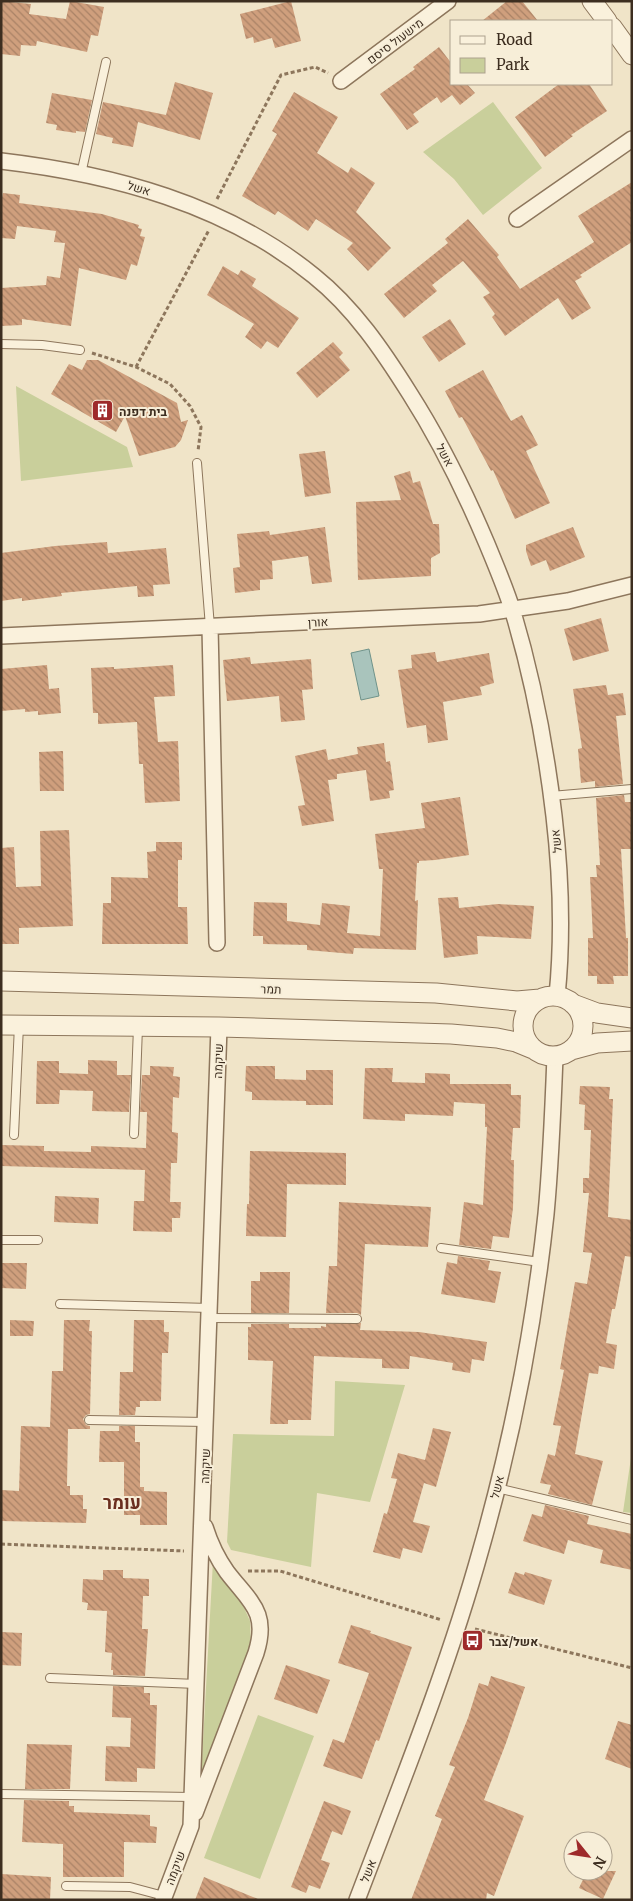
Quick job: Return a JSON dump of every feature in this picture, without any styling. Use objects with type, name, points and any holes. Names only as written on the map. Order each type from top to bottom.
[{"type":"street","name":"מישעול סיסם","points":[[341,80],[448,1]]},
{"type":"street","points":[[592,1],[606,20]]},
{"type":"street","points":[[613,28],[632,55]]},
{"type":"street","points":[[517,219],[632,139]]},
{"type":"street","name":"אשל","points":[[1,161],[114,180],[151,191],[213,215],[256,236],[294,260],[334,293],[362,323],[392,365],[447,458],[472,508],[513,610],[537,710],[552,796],[561,907],[560,968],[556,1000]]},
{"type":"street","name":"אורן","points":[[1,636],[454,616],[513,610],[568,600],[632,585]]},
{"type":"street","points":[[210,627],[217,943]]},
{"type":"street","name":"תמר","points":[[1,981],[436,994],[518,1001],[556,1000],[597,1012],[632,1018]]},
{"type":"street","points":[[533,1049],[524,1034],[523,1022],[527,1011],[556,1000],[580,1013],[583,1030],[579,1041],[563,1053]]},
{"type":"street","points":[[10,1025],[219,1027],[476,1035],[507,1040],[533,1049],[543,1055],[563,1053],[597,1043],[632,1041]]},
{"type":"street","name":"שיקמה","points":[[163,1898],[190,1826],[192,1798],[219,1027]]},
{"type":"street","name":"אשל","points":[[357,1900],[422,1729],[458,1625],[482,1548],[497,1488],[522,1377],[540,1262],[552,1135],[563,1053]]},
{"type":"street","points":[[190,1826],[259,1643],[261,1625],[257,1609],[228,1572],[211,1544],[203,1519]]},
{"type":"lane","points":[[81,174],[106,62]]},
{"type":"lane","points":[[1,344],[42,345],[80,350]]},
{"type":"lane","points":[[196,463],[210,627]]},
{"type":"lane","points":[[552,796],[632,790]]},
{"type":"lane","points":[[10,1025],[14,1135]]},
{"type":"lane","points":[[134,1134],[138,1026]]},
{"type":"lane","points":[[1,1240],[38,1240]]},
{"type":"lane","points":[[441,1248],[540,1262]]},
{"type":"lane","points":[[60,1304],[357,1319]]},
{"type":"lane","points":[[89,1420],[206,1422]]},
{"type":"lane","points":[[497,1488],[632,1520]]},
{"type":"lane","points":[[50,1678],[197,1684]]},
{"type":"lane","points":[[1,1794],[192,1798]]},
{"type":"lane","points":[[66,1886],[130,1887],[163,1898]]},
{"type":"path","points":[[136,367],[281,75],[315,67],[341,80]]},
{"type":"path","points":[[80,350],[136,367],[170,384],[190,406],[201,426],[196,463]]},
{"type":"path","points":[[1,1544],[202,1552]]},
{"type":"path","points":[[228,1572],[280,1571],[458,1625],[632,1668]]},
{"type":"green space","points":[[493,102],[542,168],[483,215],[454,179],[423,152]]},
{"type":"green space","points":[[16,386],[127,447],[133,467],[21,481]]},
{"type":"green space","points":[[335,1381],[405,1385],[370,1502],[317,1493],[311,1567],[231,1550],[227,1542],[233,1434],[334,1436]]},
{"type":"green space","points":[[632,1451],[632,1513],[623,1512]]},
{"type":"green space","points":[[213,1561],[220,1577],[241,1601],[250,1621],[251,1647],[201,1778]]},
{"type":"green space","points":[[258,1715],[314,1736],[260,1879],[204,1858]]},
{"type":"water","points":[[369,649],[379,696],[361,700],[351,653]]},
{"type":"building","points":[[1,1],[31,4],[29,14],[66,19],[70,1],[104,7],[98,36],[91,35],[87,52],[37,41],[36,46],[21,45],[20,56],[1,54]]},
{"type":"building","points":[[291,1],[301,41],[275,48],[272,38],[254,43],[253,37],[246,39],[240,14]]},
{"type":"building","points":[[507,1],[522,1],[537,20],[483,20]]},
{"type":"building","points":[[439,47],[450,61],[450,85],[468,85],[475,93],[460,105],[452,95],[441,103],[437,97],[413,114],[419,122],[407,130],[380,94],[415,69],[413,67]]},
{"type":"building","points":[[175,82],[213,93],[200,140],[138,122],[133,147],[112,143],[113,138],[96,134],[103,102],[166,115]]},
{"type":"building","points":[[558,85],[590,85],[607,111],[571,135],[573,136],[545,157],[515,117]]},
{"type":"building","points":[[294,92],[338,117],[317,153],[348,173],[351,167],[375,183],[356,212],[391,248],[368,271],[347,249],[353,243],[316,219],[308,231],[278,211],[275,215],[242,196],[277,134],[272,131]]},
{"type":"building","points":[[52,93],[92,100],[85,132],[76,131],[76,133],[56,130],[57,125],[46,123]]},
{"type":"building","points":[[632,182],[632,242],[580,275],[582,277],[575,281],[591,308],[572,320],[558,298],[505,336],[492,317],[495,314],[483,297],[490,293],[463,261],[432,285],[437,291],[404,318],[384,294],[448,243],[445,239],[468,219],[499,255],[497,257],[520,289],[594,242],[578,216]]},
{"type":"building","points":[[3,193],[20,195],[19,203],[102,214],[139,225],[138,228],[142,229],[140,236],[145,237],[137,266],[131,264],[126,280],[79,268],[71,326],[22,319],[22,325],[1,326],[1,288],[46,285],[47,276],[60,278],[65,243],[54,242],[56,231],[17,226],[15,239],[1,238],[1,203]]},
{"type":"building","points":[[223,266],[238,275],[241,270],[256,279],[252,286],[299,318],[278,348],[267,341],[261,349],[245,337],[254,324],[207,295]]},
{"type":"building","points":[[450,319],[466,344],[439,362],[422,337]]},
{"type":"building","points":[[333,342],[343,353],[339,357],[350,370],[317,398],[296,373]]},
{"type":"building","name":"בית דפנה","points":[[87,360],[98,360],[177,403],[181,422],[188,420],[181,440],[175,447],[139,456],[125,416],[116,432],[51,394],[69,364],[82,370]]},
{"type":"building","points":[[483,370],[511,421],[522,415],[538,445],[526,451],[550,503],[515,519],[493,470],[491,471],[462,417],[459,418],[445,391]]},
{"type":"building","points":[[325,451],[331,493],[305,497],[299,454]]},
{"type":"building","points":[[410,471],[413,483],[420,481],[433,524],[439,524],[440,553],[431,558],[431,576],[358,580],[356,502],[401,500],[394,476]]},
{"type":"building","points":[[325,527],[332,582],[312,584],[308,556],[272,561],[273,579],[260,580],[260,590],[235,593],[233,568],[240,567],[237,534],[269,531],[270,535]]},
{"type":"building","points":[[573,527],[585,557],[550,571],[546,560],[531,566],[526,545]]},
{"type":"building","points":[[107,542],[108,553],[166,548],[170,584],[153,585],[154,596],[138,597],[137,586],[61,593],[62,596],[22,601],[22,598],[1,601],[1,553]]},
{"type":"building","points":[[601,618],[609,651],[573,661],[564,629]]},
{"type":"building","points":[[435,652],[437,662],[489,653],[494,683],[480,687],[482,695],[443,702],[448,740],[428,743],[426,725],[407,728],[398,670],[412,668],[411,655]]},
{"type":"building","points":[[250,657],[251,664],[311,659],[313,689],[302,690],[305,720],[281,722],[279,696],[227,701],[223,660]]},
{"type":"building","points":[[47,665],[49,689],[59,688],[61,713],[38,715],[38,711],[25,712],[25,709],[1,711],[1,669]]},
{"type":"building","points":[[173,665],[175,696],[154,697],[158,742],[178,741],[180,801],[145,803],[143,764],[139,764],[137,722],[98,724],[98,713],[93,713],[91,668],[114,667],[114,669]]},
{"type":"building","points":[[606,685],[608,695],[623,693],[626,715],[616,716],[623,784],[595,787],[595,781],[581,783],[578,749],[582,748],[573,689]]},
{"type":"building","points":[[384,743],[386,762],[390,761],[394,790],[389,791],[390,798],[370,801],[366,770],[337,774],[337,779],[328,780],[334,821],[302,826],[298,806],[305,805],[295,756],[326,749],[328,760],[358,754],[357,747]]},
{"type":"building","points":[[63,751],[64,791],[40,791],[39,752]]},
{"type":"building","points":[[624,795],[625,802],[631,802],[632,816],[632,849],[621,849],[626,938],[628,938],[628,976],[613,976],[614,984],[597,984],[597,976],[588,976],[588,938],[593,938],[590,877],[597,877],[596,865],[600,865],[596,798]]},
{"type":"building","points":[[460,797],[469,855],[419,861],[417,863],[415,901],[418,900],[416,950],[354,948],[353,954],[307,950],[307,945],[263,944],[263,936],[253,936],[254,902],[287,903],[287,921],[320,925],[322,903],[350,906],[347,933],[380,936],[383,869],[379,869],[375,834],[425,828],[421,803]]},
{"type":"building","points":[[69,830],[73,926],[19,928],[19,944],[1,944],[1,848],[14,847],[16,887],[41,886],[40,831]]},
{"type":"building","points":[[156,842],[182,842],[182,860],[178,860],[178,907],[187,907],[188,944],[102,944],[103,903],[111,903],[111,877],[148,878],[147,852],[156,851]]},
{"type":"building","points":[[458,897],[459,908],[498,904],[534,906],[531,939],[477,936],[478,954],[444,958],[438,898]]},
{"type":"building","points":[[88,1060],[117,1061],[117,1075],[131,1075],[129,1112],[92,1111],[93,1091],[60,1090],[59,1104],[36,1104],[37,1061],[59,1061],[59,1073],[88,1074]]},
{"type":"building","points":[[150,1066],[174,1067],[173,1076],[180,1077],[179,1098],[173,1097],[172,1132],[178,1133],[177,1163],[171,1163],[170,1202],[181,1202],[180,1218],[172,1218],[172,1232],[133,1231],[134,1201],[144,1201],[145,1170],[1,1166],[1,1145],[44,1146],[44,1151],[91,1152],[91,1146],[146,1148],[147,1112],[140,1112],[142,1075],[150,1075]]},
{"type":"building","points":[[246,1066],[275,1066],[275,1079],[306,1080],[306,1070],[333,1070],[333,1105],[306,1105],[306,1101],[252,1100],[252,1092],[245,1091]]},
{"type":"building","points":[[365,1068],[393,1068],[392,1082],[425,1083],[425,1073],[450,1074],[450,1084],[511,1084],[511,1095],[521,1095],[520,1128],[513,1128],[511,1160],[514,1160],[513,1208],[509,1238],[493,1236],[491,1249],[459,1245],[464,1202],[483,1205],[487,1127],[485,1127],[485,1104],[454,1102],[453,1116],[405,1114],[405,1121],[363,1119]]},
{"type":"building","points":[[580,1086],[610,1087],[609,1099],[613,1099],[608,1217],[632,1220],[632,1257],[625,1256],[615,1309],[612,1309],[606,1343],[617,1345],[614,1369],[599,1366],[598,1374],[589,1373],[575,1454],[603,1461],[592,1505],[548,1494],[551,1485],[540,1483],[548,1454],[555,1456],[561,1426],[553,1425],[564,1370],[560,1369],[575,1282],[587,1284],[592,1253],[583,1252],[589,1193],[583,1193],[583,1178],[589,1178],[591,1130],[584,1130],[585,1105],[579,1104]]},
{"type":"building","points":[[250,1151],[346,1153],[346,1185],[287,1184],[286,1237],[246,1236]]},
{"type":"building","points":[[55,1196],[99,1198],[98,1224],[54,1222]]},
{"type":"building","points":[[339,1202],[431,1207],[428,1247],[365,1244],[361,1315],[357,1313],[326,1313],[329,1266],[337,1266]]},
{"type":"building","points":[[458,1256],[490,1261],[488,1270],[501,1272],[495,1303],[441,1294],[447,1262],[457,1264]]},
{"type":"building","points":[[1,1263],[27,1263],[26,1289],[1,1288]]},
{"type":"building","points":[[260,1272],[290,1272],[289,1313],[251,1313],[251,1281],[260,1281]]},
{"type":"building","points":[[10,1320],[34,1321],[33,1336],[10,1336]]},
{"type":"building","points":[[64,1320],[90,1320],[89,1331],[92,1331],[90,1414],[86,1415],[83,1419],[86,1425],[90,1426],[90,1429],[68,1429],[67,1486],[70,1486],[70,1495],[83,1495],[83,1509],[87,1509],[86,1523],[1,1521],[1,1490],[19,1491],[21,1426],[50,1427],[52,1371],[63,1371]]},
{"type":"building","points":[[134,1320],[164,1320],[164,1332],[169,1332],[168,1353],[162,1353],[161,1401],[140,1401],[140,1407],[136,1407],[135,1415],[119,1415],[120,1372],[133,1372]]},
{"type":"building","points":[[361,1323],[360,1330],[419,1332],[487,1342],[484,1361],[472,1359],[470,1373],[452,1370],[453,1363],[410,1356],[409,1369],[382,1368],[382,1359],[314,1356],[311,1420],[288,1420],[288,1424],[270,1424],[273,1361],[248,1360],[248,1327],[251,1327],[251,1324],[289,1324],[289,1328],[321,1328],[321,1326],[326,1327],[326,1324]]},
{"type":"building","points":[[119,1426],[135,1426],[135,1442],[140,1442],[140,1487],[144,1487],[144,1491],[167,1492],[167,1525],[140,1525],[140,1515],[124,1515],[124,1462],[99,1462],[100,1431],[119,1431]]},
{"type":"building","points":[[433,1428],[451,1432],[436,1487],[424,1483],[413,1522],[430,1526],[422,1553],[403,1548],[400,1559],[373,1552],[384,1513],[387,1514],[397,1479],[391,1478],[398,1453],[425,1460]]},
{"type":"building","points":[[545,1505],[589,1516],[587,1524],[632,1534],[632,1570],[600,1563],[603,1550],[568,1540],[564,1554],[523,1541],[532,1514],[542,1517]]},
{"type":"building","points":[[103,1570],[123,1570],[123,1578],[149,1579],[149,1596],[143,1596],[142,1629],[148,1629],[145,1676],[113,1675],[113,1670],[111,1670],[112,1653],[105,1652],[107,1611],[87,1610],[88,1603],[82,1602],[83,1579],[103,1580]]},
{"type":"building","points":[[515,1572],[524,1575],[525,1572],[552,1580],[544,1605],[508,1593]]},
{"type":"building","points":[[351,1625],[412,1647],[379,1741],[376,1740],[362,1779],[323,1766],[333,1739],[344,1743],[369,1673],[338,1663]]},
{"type":"building","points":[[1,1632],[22,1633],[21,1666],[1,1665]]},
{"type":"building","points":[[286,1665],[330,1680],[317,1714],[274,1699]]},
{"type":"building","points":[[491,1676],[525,1687],[484,1800],[524,1816],[494,1896],[487,1893],[486,1900],[411,1900],[442,1819],[435,1816],[455,1767],[449,1765],[468,1718],[479,1683],[488,1686]]},
{"type":"building","points":[[113,1686],[144,1687],[144,1693],[150,1693],[150,1705],[157,1705],[155,1769],[137,1768],[137,1782],[105,1781],[106,1746],[130,1747],[131,1718],[112,1717]]},
{"type":"building","points":[[618,1721],[632,1725],[632,1769],[605,1759]]},
{"type":"building","points":[[27,1744],[72,1745],[70,1789],[25,1789]]},
{"type":"building","points":[[24,1800],[69,1801],[69,1806],[74,1806],[74,1812],[150,1815],[150,1826],[157,1827],[156,1843],[124,1842],[124,1877],[63,1877],[63,1844],[22,1842]]},
{"type":"building","points":[[324,1801],[351,1811],[342,1835],[332,1831],[321,1860],[330,1863],[320,1889],[309,1885],[306,1893],[291,1887]]},
{"type":"building","points":[[1,1874],[51,1877],[50,1900],[1,1899]]},
{"type":"building","points":[[204,1877],[258,1899],[258,1900],[195,1900]]},
{"type":"building","points":[[582,1881],[611,1881],[603,1899],[579,1888]]},
{"type":"place","name":"בית דפנה","points":[[103,411]]},
{"type":"place","name":"אשל/צבר","points":[[473,1641]]},
{"type":"district","name":"עומר","points":[[122,1502]]}]
